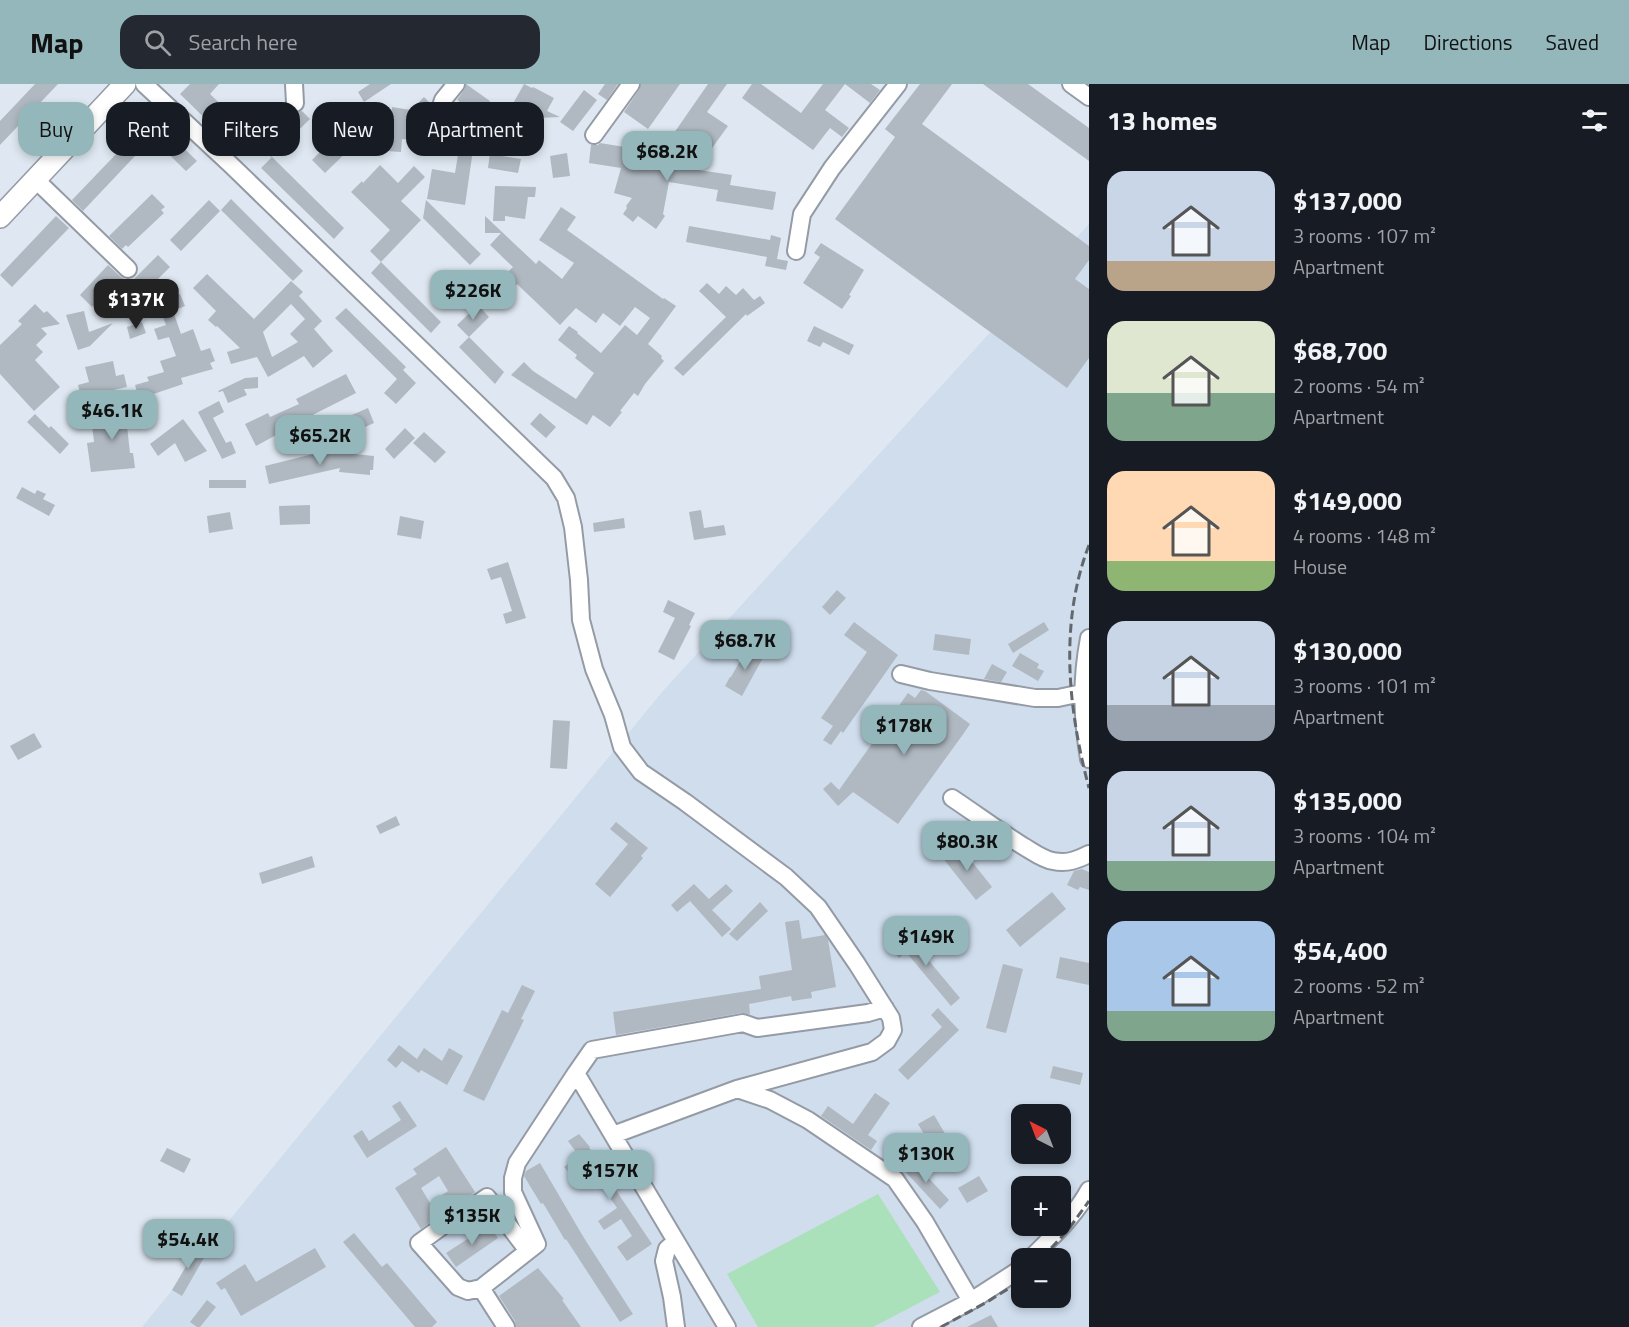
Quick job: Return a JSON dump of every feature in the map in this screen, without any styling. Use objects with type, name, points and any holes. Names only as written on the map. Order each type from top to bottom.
[{"type":"main road","points":[[0,217],[125,84]]},
{"type":"street","points":[[144,84],[231,165],[554,478],[566,498],[573,527],[581,620],[594,669],[613,715],[622,747],[641,772],[786,877],[818,908],[858,964],[891,1018],[893,1030],[887,1041],[872,1052],[737,1089],[614,1135]]},
{"type":"street","points":[[294,84],[295,102]]},
{"type":"street","points":[[441,102],[456,84]]},
{"type":"street","points":[[594,135],[631,84]]},
{"type":"street","points":[[796,251],[802,214],[832,168],[898,84]]},
{"type":"street","points":[[1071,84],[1089,97]]},
{"type":"street","points":[[36,180],[128,269]]},
{"type":"street","points":[[1089,638],[1082,693],[1089,759]]},
{"type":"street","points":[[901,674],[1035,698],[1058,698],[1082,693]]},
{"type":"street","points":[[952,798],[1000,831],[1052,861],[1076,861],[1089,854]]},
{"type":"street","points":[[444,1225],[419,1243],[458,1287],[468,1291],[481,1288],[537,1244],[513,1192],[513,1178],[518,1163],[592,1050],[743,1023],[757,1028],[868,1013],[885,1008]]},
{"type":"street","points":[[576,1073],[727,1327]]},
{"type":"street","points":[[737,1089],[770,1100],[808,1120],[894,1179],[925,1222],[971,1300]]},
{"type":"street","points":[[1041,1248],[1057,1232],[1089,1190]]},
{"type":"street","points":[[462,1214],[487,1197],[528,1251]]},
{"type":"street","points":[[676,1241],[667,1249],[664,1261],[676,1327]]},
{"type":"street","points":[[921,1327],[1011,1275]]},
{"type":"street","points":[[481,1288],[506,1327]]},
{"type":"shaded area","points":[[1089,224],[1089,1327],[142,1327],[662,692]]},
{"type":"green space","points":[[878,1194],[940,1292],[873,1327],[758,1327],[727,1274]]},
{"type":"building","points":[[35,84],[58,84],[41,102],[18,102],[18,126],[0,145],[0,121]]},
{"type":"building","points":[[190,84],[219,84],[210,94],[218,102],[202,102],[202,116],[180,94]]},
{"type":"building","points":[[370,84],[391,84],[364,102],[358,92]]},
{"type":"building","points":[[466,84],[490,101],[459,102],[457,100]]},
{"type":"building","points":[[524,84],[554,98],[547,111],[560,117],[544,118],[544,102],[514,102]]},
{"type":"building","points":[[605,84],[618,84],[607,100],[598,94]]},
{"type":"building","points":[[641,84],[680,84],[648,129],[624,112]]},
{"type":"building","points":[[708,84],[727,84],[707,112],[728,126],[712,148],[699,139],[694,147],[674,133]]},
{"type":"building","points":[[752,84],[761,84],[801,113],[823,84],[845,84],[825,110],[849,128],[842,137],[830,128],[813,150],[742,98]]},
{"type":"building","points":[[845,84],[871,84],[880,90],[870,103]]},
{"type":"building","points":[[920,84],[952,84],[922,124],[1089,246],[1089,260],[1075,279],[1089,289],[1089,358],[1067,388],[835,219],[895,137],[885,129]]},
{"type":"building","points":[[983,84],[1028,84],[1089,128],[1089,161]]},
{"type":"building","points":[[584,90],[597,100],[573,131],[560,122]]},
{"type":"building","points":[[424,97],[429,102],[419,102]]},
{"type":"building","points":[[394,107],[406,109],[406,139],[402,139],[401,152],[394,152]]},
{"type":"building","points":[[300,112],[310,119],[300,129]]},
{"type":"building","points":[[600,143],[674,155],[672,166],[732,175],[730,185],[776,192],[773,210],[716,201],[718,190],[669,182],[663,214],[665,216],[656,229],[638,216],[633,222],[623,214],[632,198],[614,193],[621,168],[589,163],[591,145]]},
{"type":"building","points":[[567,153],[570,176],[553,178],[550,156]]},
{"type":"building","points":[[190,154],[197,161],[186,171],[171,156],[190,156]]},
{"type":"building","points":[[114,156],[135,156],[83,211],[72,200]]},
{"type":"building","points":[[316,156],[343,156],[325,173],[312,160]]},
{"type":"building","points":[[458,156],[472,156],[465,205],[427,199],[432,169],[455,173]]},
{"type":"building","points":[[490,156],[521,159],[518,173],[488,168]]},
{"type":"building","points":[[272,157],[344,228],[334,239],[261,168]]},
{"type":"building","points":[[380,165],[398,183],[414,166],[425,177],[401,201],[421,220],[381,262],[370,251],[390,230],[351,192]]},
{"type":"building","points":[[495,186],[536,187],[535,197],[528,197],[525,219],[505,216],[505,221],[493,221]]},
{"type":"building","points":[[152,194],[165,207],[161,210],[164,213],[128,247],[126,245],[122,249],[109,236]]},
{"type":"building","points":[[231,199],[303,271],[293,281],[221,210]]},
{"type":"building","points":[[209,200],[220,211],[181,251],[170,240]]},
{"type":"building","points":[[426,200],[481,254],[470,265],[423,218]]},
{"type":"building","points":[[561,207],[576,217],[567,230],[676,306],[648,344],[662,356],[664,361],[638,396],[634,393],[610,427],[593,415],[587,425],[511,375],[524,362],[533,371],[576,399],[594,373],[558,340],[569,326],[601,353],[625,325],[637,335],[650,318],[635,307],[620,326],[603,313],[596,323],[576,308],[560,325],[517,284],[498,302],[488,291],[513,267],[490,245],[501,233],[485,233],[485,216],[536,264],[539,260],[562,279],[574,263],[539,240]]},
{"type":"building","points":[[56,216],[69,228],[12,287],[0,275]]},
{"type":"building","points":[[689,226],[770,240],[771,235],[781,238],[777,259],[788,261],[786,270],[765,266],[767,257],[686,242]]},
{"type":"building","points":[[821,243],[864,270],[842,309],[803,283],[820,257],[814,253]]},
{"type":"building","points":[[158,255],[170,267],[125,312],[106,292],[92,307],[80,295],[108,265],[130,283]]},
{"type":"building","points":[[381,262],[441,322],[431,333],[371,273]]},
{"type":"building","points":[[207,274],[254,319],[291,281],[303,292],[299,296],[322,321],[314,329],[333,351],[313,368],[304,356],[268,377],[257,357],[231,364],[227,352],[240,348],[208,320],[216,311],[193,288]],"holes":[[[291,304],[305,319],[290,334],[298,342],[272,357],[263,332]]]},
{"type":"building","points":[[707,283],[719,294],[726,286],[736,295],[743,288],[754,300],[760,296],[765,303],[747,316],[746,314],[683,376],[674,368],[726,317],[699,291]]},
{"type":"building","points":[[180,294],[185,306],[173,311],[181,334],[193,329],[201,351],[210,348],[215,361],[210,363],[213,369],[181,378],[183,384],[139,399],[135,385],[149,381],[147,377],[164,372],[160,361],[176,356],[169,337],[158,340],[154,329],[166,325],[158,304]]},
{"type":"building","points":[[35,304],[44,313],[47,311],[60,324],[41,328],[47,334],[36,345],[43,352],[35,360],[60,387],[34,411],[0,374],[0,345],[22,324],[18,321]]},
{"type":"building","points":[[478,305],[489,317],[469,337],[457,325]]},
{"type":"building","points":[[346,308],[406,367],[403,370],[416,383],[396,404],[384,393],[397,379],[335,318]]},
{"type":"building","points":[[84,311],[89,332],[113,323],[90,346],[78,350],[66,315]]},
{"type":"building","points":[[142,322],[146,333],[130,339],[127,327]]},
{"type":"building","points":[[814,326],[854,345],[849,355],[823,342],[820,347],[807,341]]},
{"type":"building","points":[[469,337],[504,372],[495,384],[459,347]]},
{"type":"building","points":[[113,361],[116,376],[124,374],[127,387],[81,397],[78,385],[89,382],[85,367]]},
{"type":"building","points":[[346,374],[356,393],[256,446],[245,424],[268,413],[270,417],[299,404],[296,399]]},
{"type":"building","points":[[258,377],[258,388],[244,389],[247,395],[228,403],[223,391],[218,391],[245,378]]},
{"type":"building","points":[[219,401],[224,412],[213,418],[226,443],[231,441],[236,453],[222,459],[198,412]]},
{"type":"building","points":[[368,408],[374,423],[354,432],[347,417]]},
{"type":"building","points":[[120,409],[139,409],[139,430],[130,417],[131,426],[127,426],[130,453],[133,453],[135,468],[91,472],[87,443],[94,442],[91,416],[120,413]]},
{"type":"building","points":[[540,413],[556,427],[546,438],[530,424]]},
{"type":"building","points":[[35,414],[69,444],[60,454],[27,422]]},
{"type":"building","points":[[183,419],[207,451],[185,462],[175,443],[158,456],[150,444]]},
{"type":"building","points":[[405,428],[415,438],[394,459],[385,449]]},
{"type":"building","points":[[424,432],[446,452],[435,463],[413,443]]},
{"type":"building","points":[[325,451],[374,456],[373,470],[370,470],[370,475],[339,472],[340,468],[269,484],[265,466]]},
{"type":"building","points":[[209,480],[246,480],[246,488],[209,488]]},
{"type":"building","points":[[22,487],[35,494],[37,490],[46,494],[43,499],[55,505],[49,516],[16,498]]},
{"type":"building","points":[[310,505],[310,524],[280,525],[279,506]]},
{"type":"building","points":[[701,510],[704,528],[724,525],[726,535],[694,540],[689,512]]},
{"type":"building","points":[[230,512],[233,529],[209,533],[207,516]]},
{"type":"building","points":[[400,516],[424,521],[421,539],[397,535]]},
{"type":"building","points":[[624,518],[625,528],[594,532],[593,523]]},
{"type":"building","points":[[508,562],[526,618],[506,624],[503,614],[512,611],[501,577],[491,580],[487,569]]},
{"type":"building","points":[[837,590],[846,598],[830,615],[822,607]]},
{"type":"building","points":[[668,600],[695,613],[674,660],[658,652],[675,618],[663,612]]},
{"type":"building","points":[[854,622],[898,655],[843,733],[841,731],[831,745],[823,740],[833,726],[821,718],[867,652],[844,635]]},
{"type":"building","points":[[1044,622],[1049,630],[1013,653],[1008,644]]},
{"type":"building","points":[[935,634],[971,639],[969,655],[933,650]]},
{"type":"building","points":[[749,645],[765,654],[742,696],[725,686]]},
{"type":"building","points":[[1020,653],[1039,664],[1037,668],[1044,671],[1038,681],[1012,666]]},
{"type":"building","points":[[992,664],[1007,672],[1001,682],[984,679]]},
{"type":"building","points":[[921,690],[970,724],[964,733],[898,824],[853,792],[838,806],[823,789],[831,782],[839,790],[908,693],[915,698]]},
{"type":"building","points":[[553,720],[570,721],[567,769],[550,768]]},
{"type":"building","points":[[34,733],[42,747],[18,760],[10,746]]},
{"type":"building","points":[[396,816],[400,825],[380,834],[376,826]]},
{"type":"building","points":[[616,822],[648,848],[641,856],[643,858],[610,897],[595,884],[628,844],[610,829]]},
{"type":"building","points":[[958,844],[992,887],[976,900],[942,857]]},
{"type":"building","points":[[312,856],[315,867],[262,884],[259,873]]},
{"type":"building","points":[[1082,869],[1089,872],[1089,890],[1080,887],[1078,890],[1067,885],[1074,871]]},
{"type":"building","points":[[694,884],[709,899],[726,884],[733,891],[712,910],[731,929],[722,937],[690,901],[677,912],[671,905]]},
{"type":"building","points":[[1052,892],[1066,909],[1020,947],[1006,930]]},
{"type":"building","points":[[760,902],[768,911],[737,941],[729,934]]},
{"type":"building","points":[[799,920],[802,939],[825,935],[828,940],[836,987],[811,992],[812,998],[792,1001],[791,996],[749,1004],[750,1014],[741,1013],[616,1035],[613,1012],[761,989],[759,976],[792,970],[785,922]]},
{"type":"building","points":[[916,931],[922,938],[915,944],[960,998],[951,1006],[906,952],[899,958],[893,950]]},
{"type":"building","points":[[1060,957],[1089,963],[1089,985],[1056,978]]},
{"type":"building","points":[[1003,964],[1023,969],[1006,1033],[986,1028]]},
{"type":"building","points":[[522,985],[535,991],[521,1019],[524,1020],[484,1101],[463,1091],[502,1010],[508,1013]]},
{"type":"building","points":[[938,1008],[959,1030],[908,1080],[898,1070],[942,1027],[931,1015]]},
{"type":"building","points":[[399,1045],[417,1059],[424,1048],[442,1061],[449,1048],[463,1056],[447,1085],[421,1070],[419,1073],[402,1061],[396,1068],[387,1060]]},
{"type":"building","points":[[1053,1066],[1083,1073],[1080,1085],[1050,1078]]},
{"type":"building","points":[[875,1093],[890,1103],[868,1135],[877,1141],[871,1150],[821,1116],[828,1106],[853,1124]]},
{"type":"building","points":[[400,1101],[417,1126],[367,1158],[353,1136],[362,1130],[369,1141],[401,1120],[392,1106]]},
{"type":"building","points":[[934,1115],[957,1154],[941,1163],[918,1124]]},
{"type":"building","points":[[579,1134],[590,1147],[593,1152],[591,1153],[652,1244],[627,1261],[617,1247],[632,1236],[621,1219],[604,1230],[598,1221],[617,1208],[586,1164],[571,1175],[564,1167],[579,1156],[568,1141]]},
{"type":"building","points":[[446,1147],[475,1192],[452,1210],[452,1215],[438,1216],[421,1229],[395,1188],[417,1174],[413,1169]],"holes":[[[439,1176],[448,1191],[430,1203],[421,1188]]]},
{"type":"building","points":[[167,1148],[191,1159],[184,1173],[160,1161]]},
{"type":"building","points":[[911,1159],[949,1200],[940,1209],[902,1168]]},
{"type":"building","points":[[540,1163],[584,1238],[633,1314],[620,1322],[524,1176],[526,1171]]},
{"type":"building","points":[[979,1176],[988,1191],[967,1203],[958,1188]]},
{"type":"building","points":[[489,1225],[498,1238],[456,1267],[446,1253]]},
{"type":"building","points":[[354,1233],[382,1267],[387,1263],[437,1322],[432,1327],[415,1327],[343,1242]]},
{"type":"building","points":[[188,1247],[205,1256],[182,1296],[172,1290],[188,1263],[181,1259]]},
{"type":"building","points":[[315,1248],[326,1267],[241,1316],[225,1288],[221,1290],[216,1283],[245,1264],[256,1282]]},
{"type":"building","points":[[538,1268],[564,1299],[562,1300],[581,1327],[516,1327],[515,1321],[499,1296]]},
{"type":"building","points":[[207,1300],[216,1307],[200,1327],[197,1327],[190,1322]]},
{"type":"building","points":[[991,1315],[998,1327],[967,1327]]},
{"type":"railway","points":[[1089,545],[1073,605],[1070,635],[1072,697],[1089,788]]},
{"type":"railway","points":[[1051,1248],[1089,1201]]},
{"type":"railway","points":[[941,1327],[1011,1287]]}]
